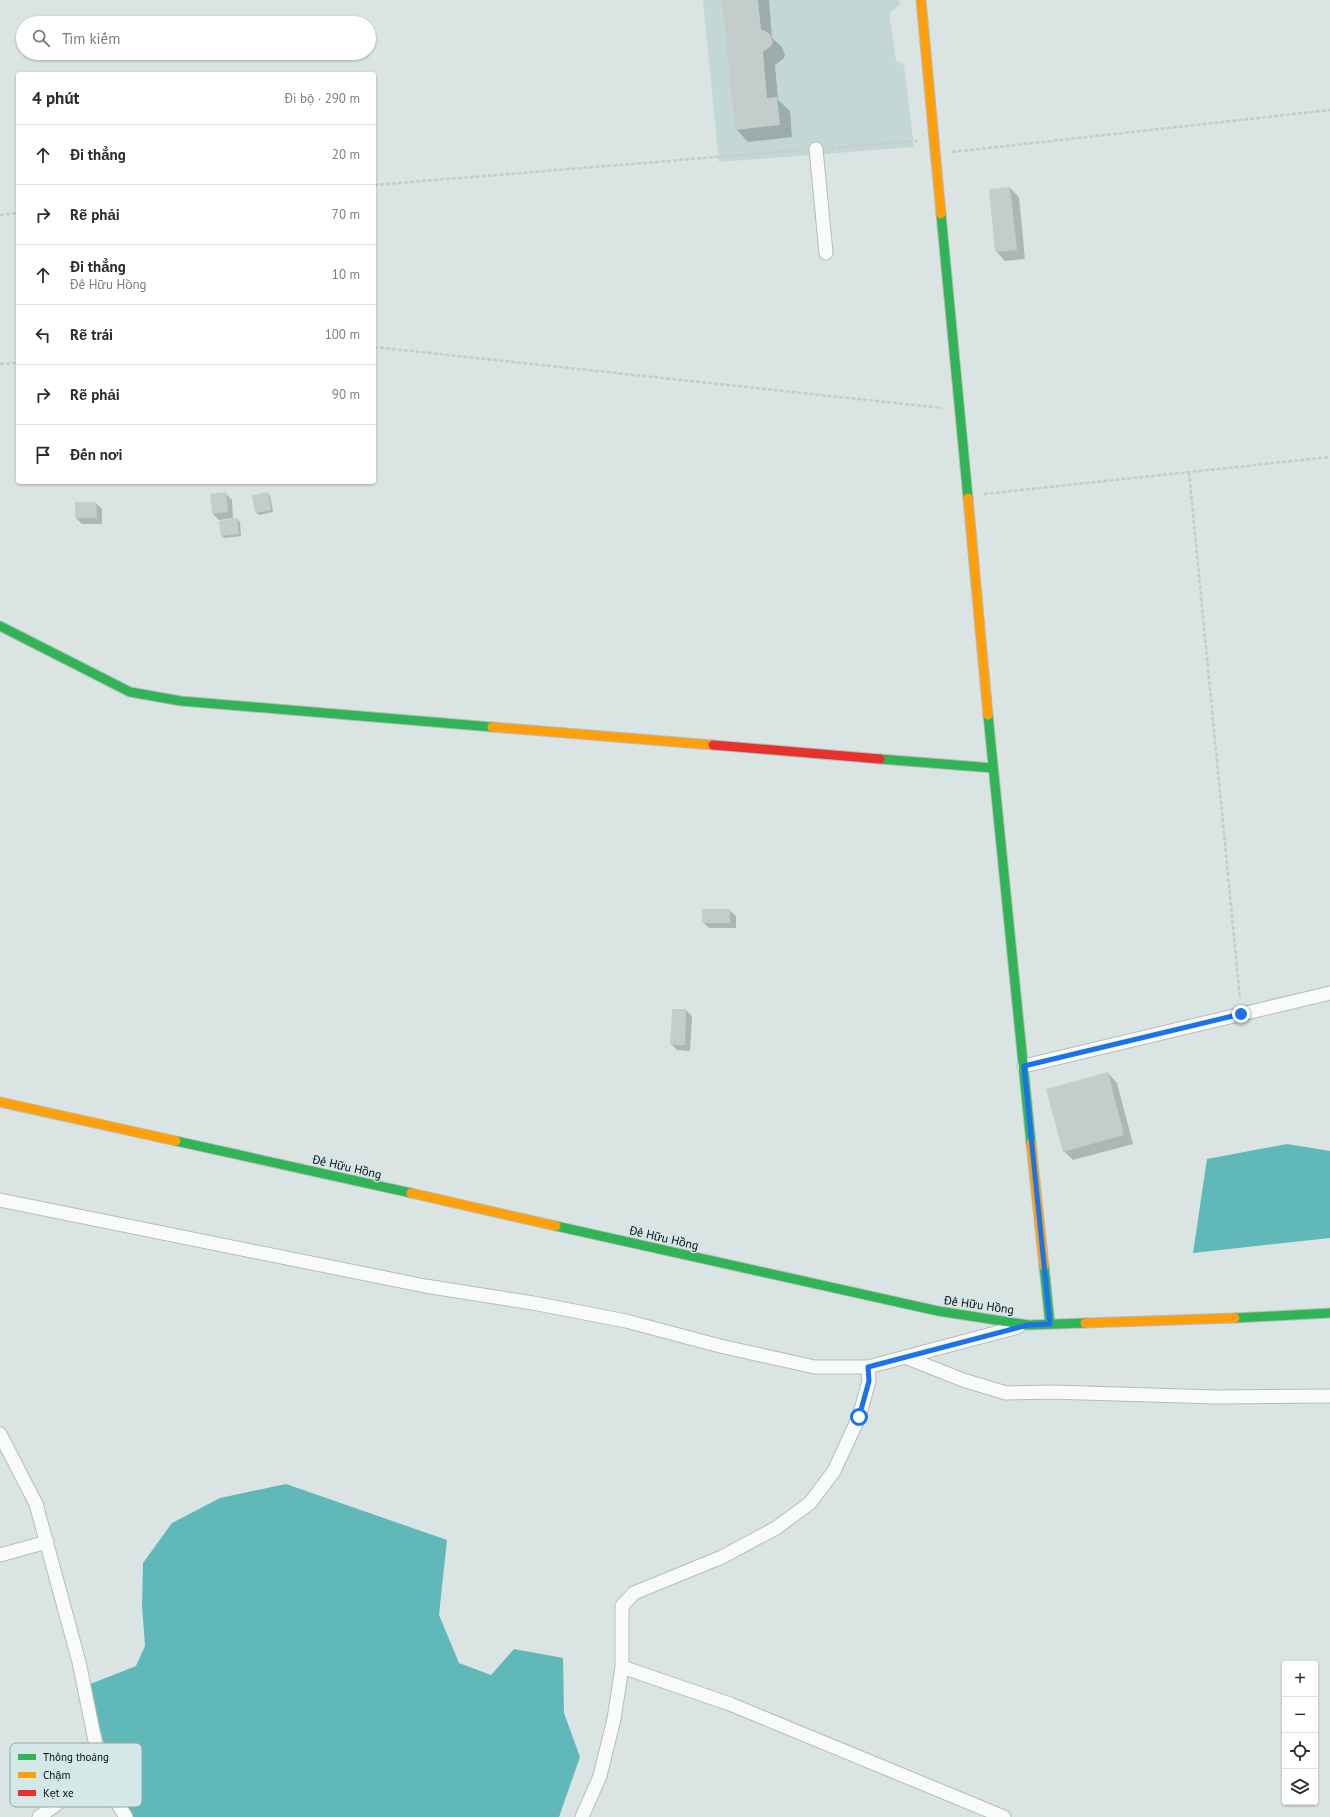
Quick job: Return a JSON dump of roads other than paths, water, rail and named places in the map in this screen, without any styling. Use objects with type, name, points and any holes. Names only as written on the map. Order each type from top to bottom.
[{"type":"street","points":[[921,0],[993,768],[1050,1324]]},
{"type":"street","points":[[816,149],[826,253]]},
{"type":"street","points":[[0,626],[130,692],[181,702],[993,768]]},
{"type":"street","points":[[1024,1066],[1330,993]]},
{"type":"street","name":"Đê Hữu Hồng","points":[[0,1102],[938,1311],[1028,1325],[1266,1317],[1330,1313]]},
{"type":"street","points":[[0,1200],[425,1286],[626,1321],[720,1346],[815,1367],[868,1367],[1028,1325]]},
{"type":"street","points":[[905,1357],[963,1380],[1006,1392],[1216,1397],[1330,1396]]},
{"type":"street","points":[[582,1817],[600,1776],[614,1719],[622,1666],[622,1606],[634,1593],[722,1557],[776,1528],[810,1503],[834,1471],[859,1417],[869,1381],[868,1367]]},
{"type":"street","points":[[0,1434],[36,1504],[79,1662],[95,1743]]},
{"type":"street","points":[[0,1554],[47,1542]]},
{"type":"street","points":[[622,1666],[730,1704],[1004,1817]]},
{"type":"street","points":[[39,1817],[53,1807]]},
{"type":"street","points":[[120,1807],[126,1817]]},
{"type":"water","points":[[1287,1144],[1330,1151],[1330,1238],[1193,1253],[1207,1159]]},
{"type":"water","points":[[286,1484],[447,1540],[439,1615],[459,1663],[491,1675],[514,1649],[563,1658],[564,1713],[580,1757],[559,1817],[133,1817],[127,1807],[142,1807],[142,1743],[104,1743],[88,1685],[136,1666],[145,1646],[142,1606],[143,1563],[172,1523],[220,1498]]}]
